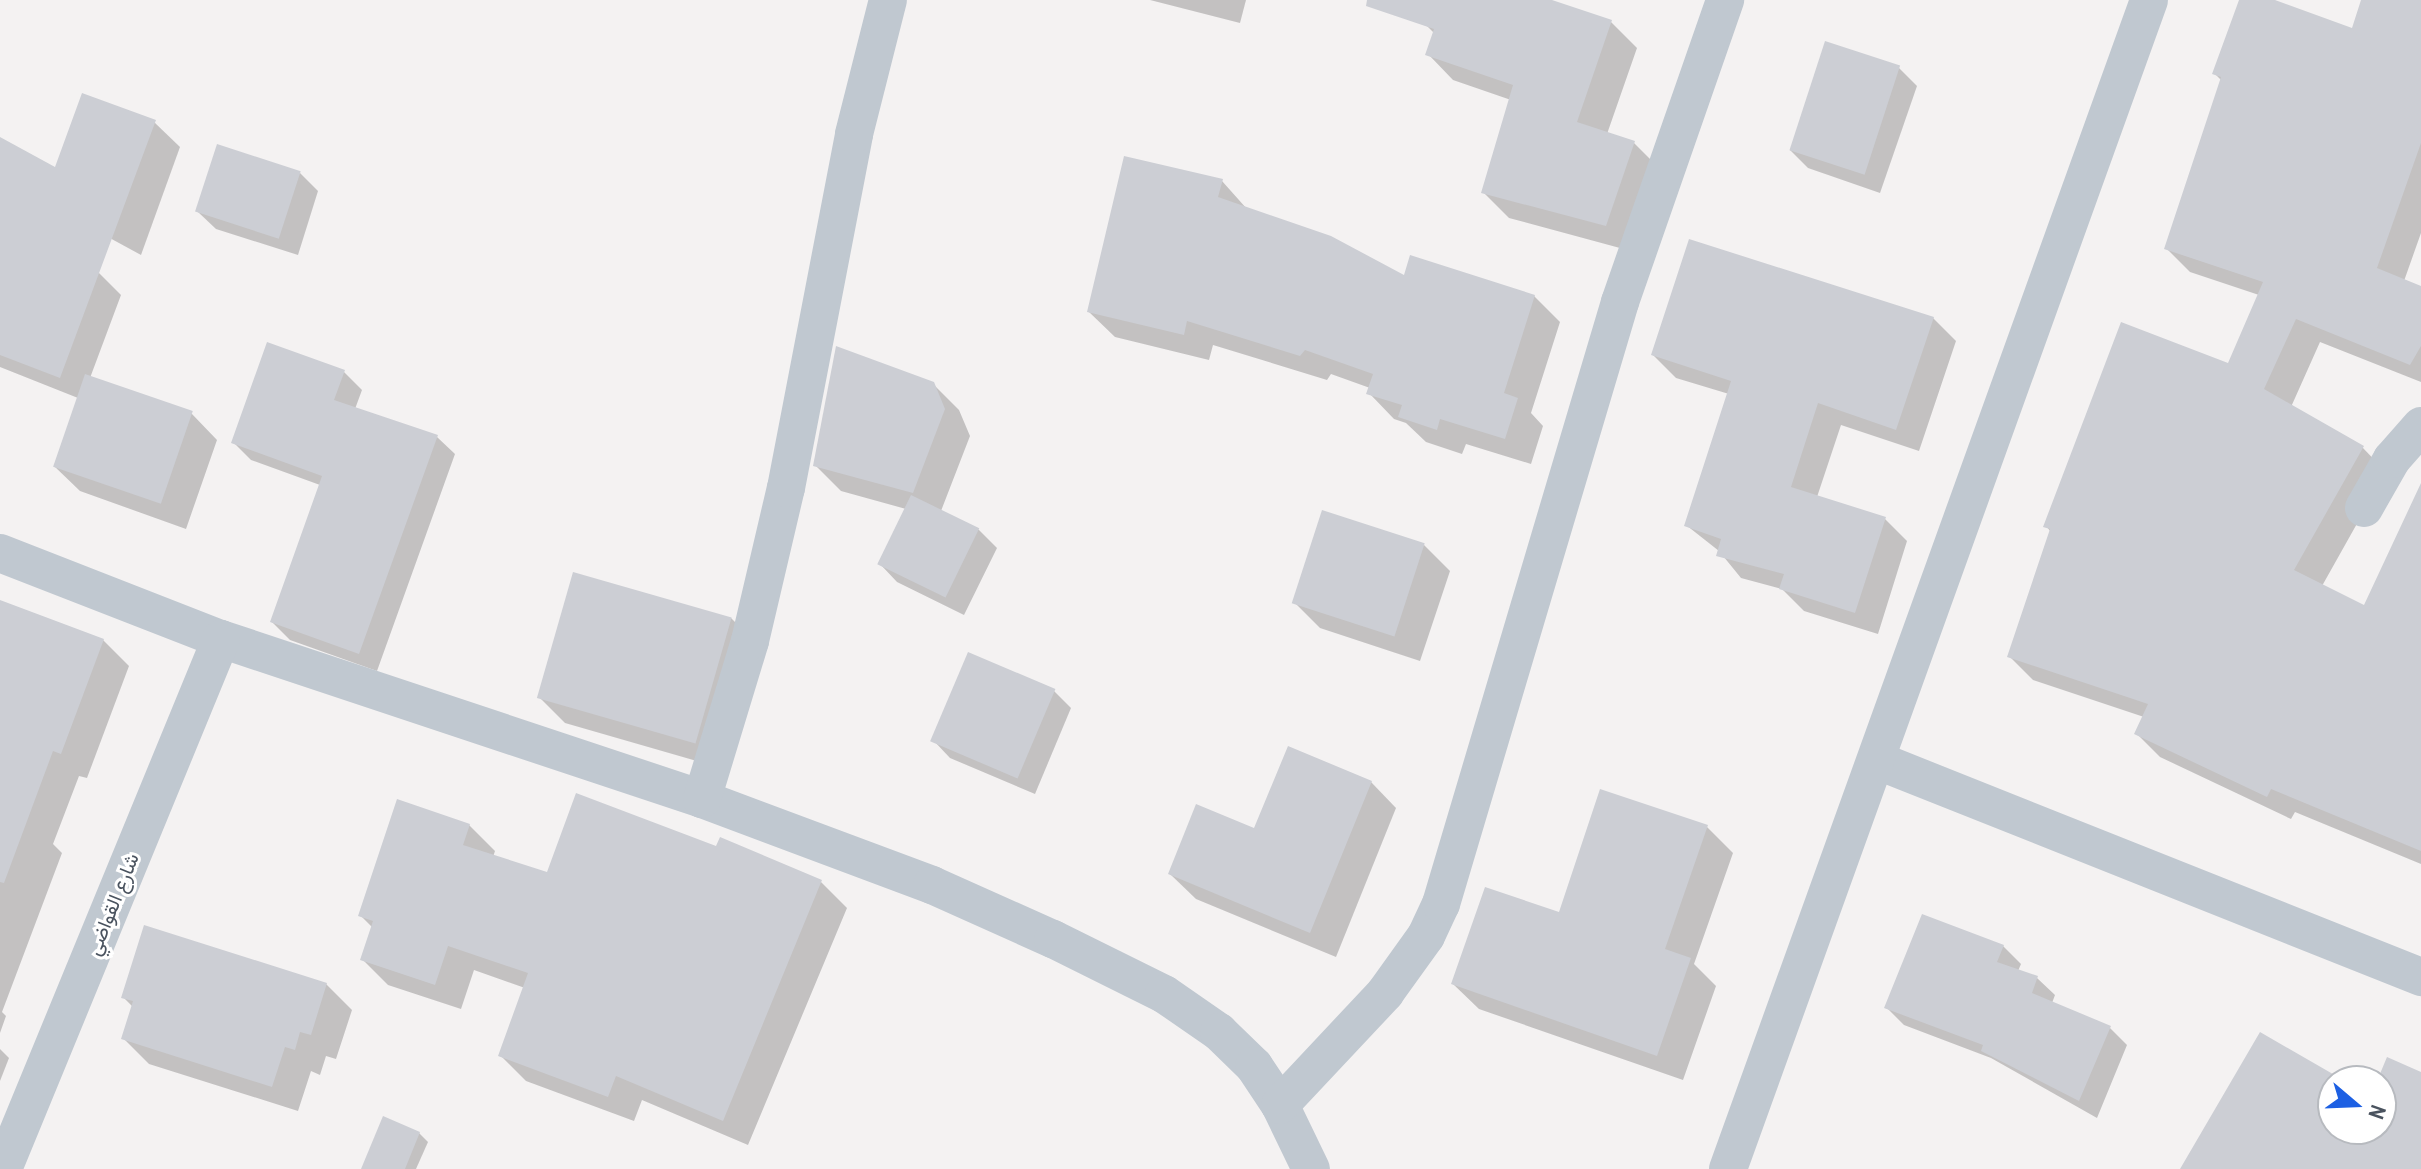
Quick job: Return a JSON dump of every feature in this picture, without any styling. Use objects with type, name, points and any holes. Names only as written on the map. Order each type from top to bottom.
[{"type":"street","points":[[702,799],[750,641],[786,488],[854,134],[888,0]]},
{"type":"street","points":[[1280,1105],[1385,993],[1426,936],[1441,904],[1620,302],[1725,0]]},
{"type":"street","points":[[1728,1169],[2149,0]]},
{"type":"street","points":[[2364,508],[2392,459],[2421,426]]},
{"type":"street","points":[[0,553],[221,639],[702,799],[932,885],[1164,994],[1219,1032],[1254,1066],[1280,1105],[1311,1169]]},
{"type":"street","name":"شارع القواضي","points":[[3,1169],[221,639]]},
{"type":"street","points":[[1876,760],[2421,977]]},
{"type":"building","points":[[1367,0],[1552,0],[1612,20],[1577,122],[1635,141],[1606,226],[1481,193],[1513,85],[1425,55],[1434,29],[1366,6]]},
{"type":"building","points":[[2239,0],[2275,0],[2352,28],[2361,0],[2421,0],[2421,143],[2377,268],[2421,286],[2421,346],[2410,365],[2296,319],[2264,389],[2364,446],[2294,570],[2364,605],[2421,483],[2421,851],[2271,789],[2267,797],[2134,734],[2148,704],[2007,657],[2050,529],[2043,527],[2121,322],[2228,363],[2263,282],[2164,249],[2221,77],[2212,74]]},
{"type":"building","points":[[1825,41],[1900,65],[1865,175],[1789,150]]},
{"type":"building","points":[[82,93],[156,120],[60,378],[0,355],[0,137],[55,167]]},
{"type":"building","points":[[217,144],[301,171],[279,239],[195,212]]},
{"type":"building","points":[[1124,156],[1223,179],[1218,197],[1331,236],[1404,275],[1410,255],[1535,295],[1504,393],[1518,398],[1505,439],[1440,419],[1437,430],[1398,417],[1402,405],[1366,394],[1373,374],[1305,350],[1300,356],[1187,321],[1184,335],[1087,312]]},
{"type":"building","points":[[1689,239],[1934,317],[1896,430],[1818,403],[1791,487],[1886,517],[1855,613],[1779,589],[1784,574],[1716,556],[1721,539],[1684,526],[1731,381],[1651,355]]},
{"type":"building","points":[[267,342],[345,370],[334,400],[438,435],[359,654],[270,622],[322,476],[231,443]]},
{"type":"building","points":[[836,346],[934,382],[945,409],[913,493],[813,466]]},
{"type":"building","points":[[85,374],[193,411],[161,504],[53,467]]},
{"type":"building","points":[[911,495],[979,528],[946,598],[877,564]]},
{"type":"building","points":[[1322,510],[1425,543],[1394,637],[1292,603]]},
{"type":"building","points":[[573,572],[732,617],[695,743],[537,698]]},
{"type":"building","points":[[0,600],[104,639],[61,754],[53,751],[4,883],[0,882]]},
{"type":"building","points":[[968,652],[1055,689],[1018,778],[930,741]]},
{"type":"building","points":[[1288,746],[1372,781],[1310,933],[1168,874],[1196,804],[1254,828]]},
{"type":"building","points":[[1600,789],[1708,825],[1665,949],[1691,958],[1657,1056],[1451,984],[1485,887],[1559,912]]},
{"type":"building","points":[[576,793],[716,846],[720,837],[822,880],[723,1121],[616,1076],[608,1097],[498,1056],[528,973],[448,946],[435,985],[360,960],[373,921],[358,916],[397,799],[470,824],[463,845],[547,872]]},
{"type":"building","points":[[1922,914],[2004,945],[1997,962],[2038,976],[2032,993],[2111,1026],[2079,1101],[1981,1051],[1983,1045],[1884,1008]]},
{"type":"building","points":[[144,925],[327,983],[311,1035],[300,1032],[295,1050],[285,1047],[272,1087],[121,1039],[133,1001],[121,998]]},
{"type":"building","points":[[2260,1032],[2317,1065],[2317,1145],[2397,1145],[2397,1065],[2384,1065],[2387,1057],[2421,1072],[2421,1169],[2180,1169]]},
{"type":"building","points":[[383,1116],[420,1132],[405,1169],[361,1169]]}]
